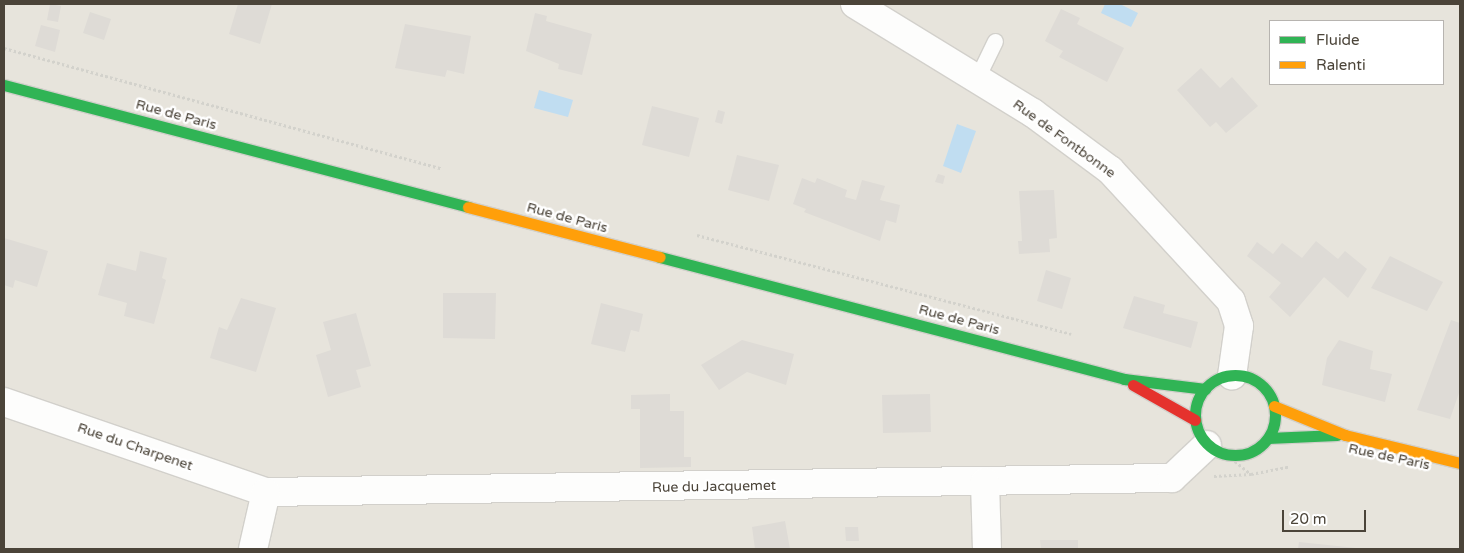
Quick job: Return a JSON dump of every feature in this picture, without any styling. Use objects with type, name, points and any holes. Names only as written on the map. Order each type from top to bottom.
[{"type":"main road","name":"Rue de Paris","points":[[4,85],[1124,379],[1205,389]]},
{"type":"main road","points":[[1232,376],[1251,379],[1263,387],[1274,406],[1274,426],[1268,438],[1254,450],[1218,450],[1195,420],[1195,408],[1205,389],[1232,376]]},
{"type":"main road","name":"Rue de Paris","points":[[1124,379],[1195,420]]},
{"type":"main road","name":"Rue de Paris","points":[[1274,406],[1345,435],[1460,463]]},
{"type":"main road","name":"Rue de Paris","points":[[1268,438],[1345,435]]},
{"type":"street","name":"Rue de Fontbonne","points":[[855,4],[1032,113],[1110,170],[1214,279],[1231,300],[1239,326],[1232,376]]},
{"type":"street","name":"Rue du Charpenet","points":[[4,402],[266,492]]},
{"type":"street","name":"Rue du Jacquemet","points":[[266,492],[1172,478],[1218,450]]},
{"type":"street","points":[[985,482],[987,549]]},
{"type":"street","points":[[253,549],[266,492]]},
{"type":"lane","points":[[977,78],[995,41]]},
{"type":"path","points":[[1218,450],[1251,474],[1293,466]]},
{"type":"shaded area","points":[[4,4],[1460,4],[1460,549],[4,549]]},
{"type":"water","points":[[1105,4],[1120,4],[1138,13],[1131,27],[1101,13]]},
{"type":"water","points":[[539,90],[573,100],[568,117],[534,108]]},
{"type":"water","points":[[957,124],[976,131],[961,173],[943,166]]},
{"type":"building","points":[[50,4],[61,6],[58,22],[47,20]]},
{"type":"building","points":[[238,4],[272,4],[260,44],[229,34]]},
{"type":"building","points":[[1061,9],[1080,18],[1077,24],[1124,48],[1107,82],[1059,57],[1063,51],[1045,41]]},
{"type":"building","points":[[90,12],[111,19],[104,40],[83,33]]},
{"type":"building","points":[[535,13],[547,16],[546,21],[592,34],[582,75],[558,69],[559,64],[526,51]]},
{"type":"building","points":[[405,24],[471,36],[464,74],[447,70],[445,77],[395,68]]},
{"type":"building","points":[[41,25],[60,30],[55,52],[35,46]]},
{"type":"building","points":[[1201,68],[1220,88],[1232,77],[1258,106],[1226,133],[1216,122],[1210,127],[1177,90]]},
{"type":"building","points":[[652,106],[699,118],[689,157],[642,145]]},
{"type":"building","points":[[718,110],[725,112],[722,124],[715,122]]},
{"type":"building","points":[[737,155],[779,165],[769,201],[728,190]]},
{"type":"building","points":[[938,174],[945,176],[943,184],[935,182]]},
{"type":"building","points":[[802,178],[815,183],[817,178],[847,190],[845,197],[856,200],[862,180],[885,186],[880,200],[900,205],[896,223],[886,220],[880,241],[804,212],[806,209],[793,204]]},
{"type":"building","points":[[1054,190],[1057,238],[1049,239],[1050,252],[1019,254],[1018,241],[1022,241],[1019,191]]},
{"type":"building","points":[[4,238],[48,251],[37,287],[15,280],[13,288],[4,285]]},
{"type":"building","points":[[1316,241],[1338,259],[1345,251],[1367,269],[1348,298],[1324,277],[1290,317],[1269,297],[1281,283],[1247,256],[1257,242],[1273,254],[1282,243],[1302,258]]},
{"type":"building","points":[[140,251],[167,258],[162,278],[166,280],[154,324],[124,316],[127,303],[98,295],[107,263],[136,271]]},
{"type":"building","points":[[1390,256],[1443,282],[1427,311],[1371,288]]},
{"type":"building","points":[[1046,270],[1071,278],[1062,309],[1037,301]]},
{"type":"building","points":[[443,293],[496,293],[495,339],[443,338]]},
{"type":"building","points":[[1134,296],[1165,305],[1163,313],[1198,322],[1191,348],[1123,328]]},
{"type":"building","points":[[241,298],[276,308],[256,372],[210,358],[219,327],[227,330]]},
{"type":"building","points":[[601,303],[643,314],[639,332],[631,330],[625,352],[591,344]]},
{"type":"building","points":[[356,313],[371,366],[356,370],[361,387],[328,397],[316,355],[331,350],[323,322]]},
{"type":"building","points":[[1451,320],[1460,323],[1460,390],[1450,419],[1417,410]]},
{"type":"building","points":[[742,340],[794,354],[786,385],[747,372],[719,390],[701,365]]},
{"type":"building","points":[[1339,340],[1373,351],[1370,369],[1392,374],[1385,402],[1322,385],[1327,358]]},
{"type":"building","points":[[670,394],[670,411],[684,411],[684,457],[691,457],[691,467],[640,468],[640,409],[631,409],[631,395]]},
{"type":"building","points":[[930,394],[931,432],[883,433],[882,395]]},
{"type":"building","points":[[785,521],[790,549],[755,549],[752,527]]},
{"type":"building","points":[[845,527],[858,527],[859,541],[846,541]]},
{"type":"building","points":[[1040,540],[1078,540],[1078,549],[1041,549]]},
{"type":"building","points":[[1299,542],[1356,548],[1356,549],[1298,549]]},
{"type":"traffic: fast","points":[[4,85],[468,207]]},
{"type":"traffic: fast","points":[[660,257],[1124,379],[1205,389]]},
{"type":"traffic: fast","points":[[1235,375],[1250,378],[1263,387],[1272,400],[1275,415],[1272,430],[1263,443],[1250,452],[1235,455],[1220,452],[1207,443],[1198,430],[1195,415],[1198,400],[1207,387],[1220,378],[1235,375]]},
{"type":"traffic: fast","points":[[1268,438],[1337,435]]},
{"type":"traffic: slow","points":[[468,207],[660,257]]},
{"type":"traffic: slow","points":[[1274,406],[1345,435],[1460,463]]},
{"type":"traffic: jam","points":[[1133,385],[1195,420]]}]
